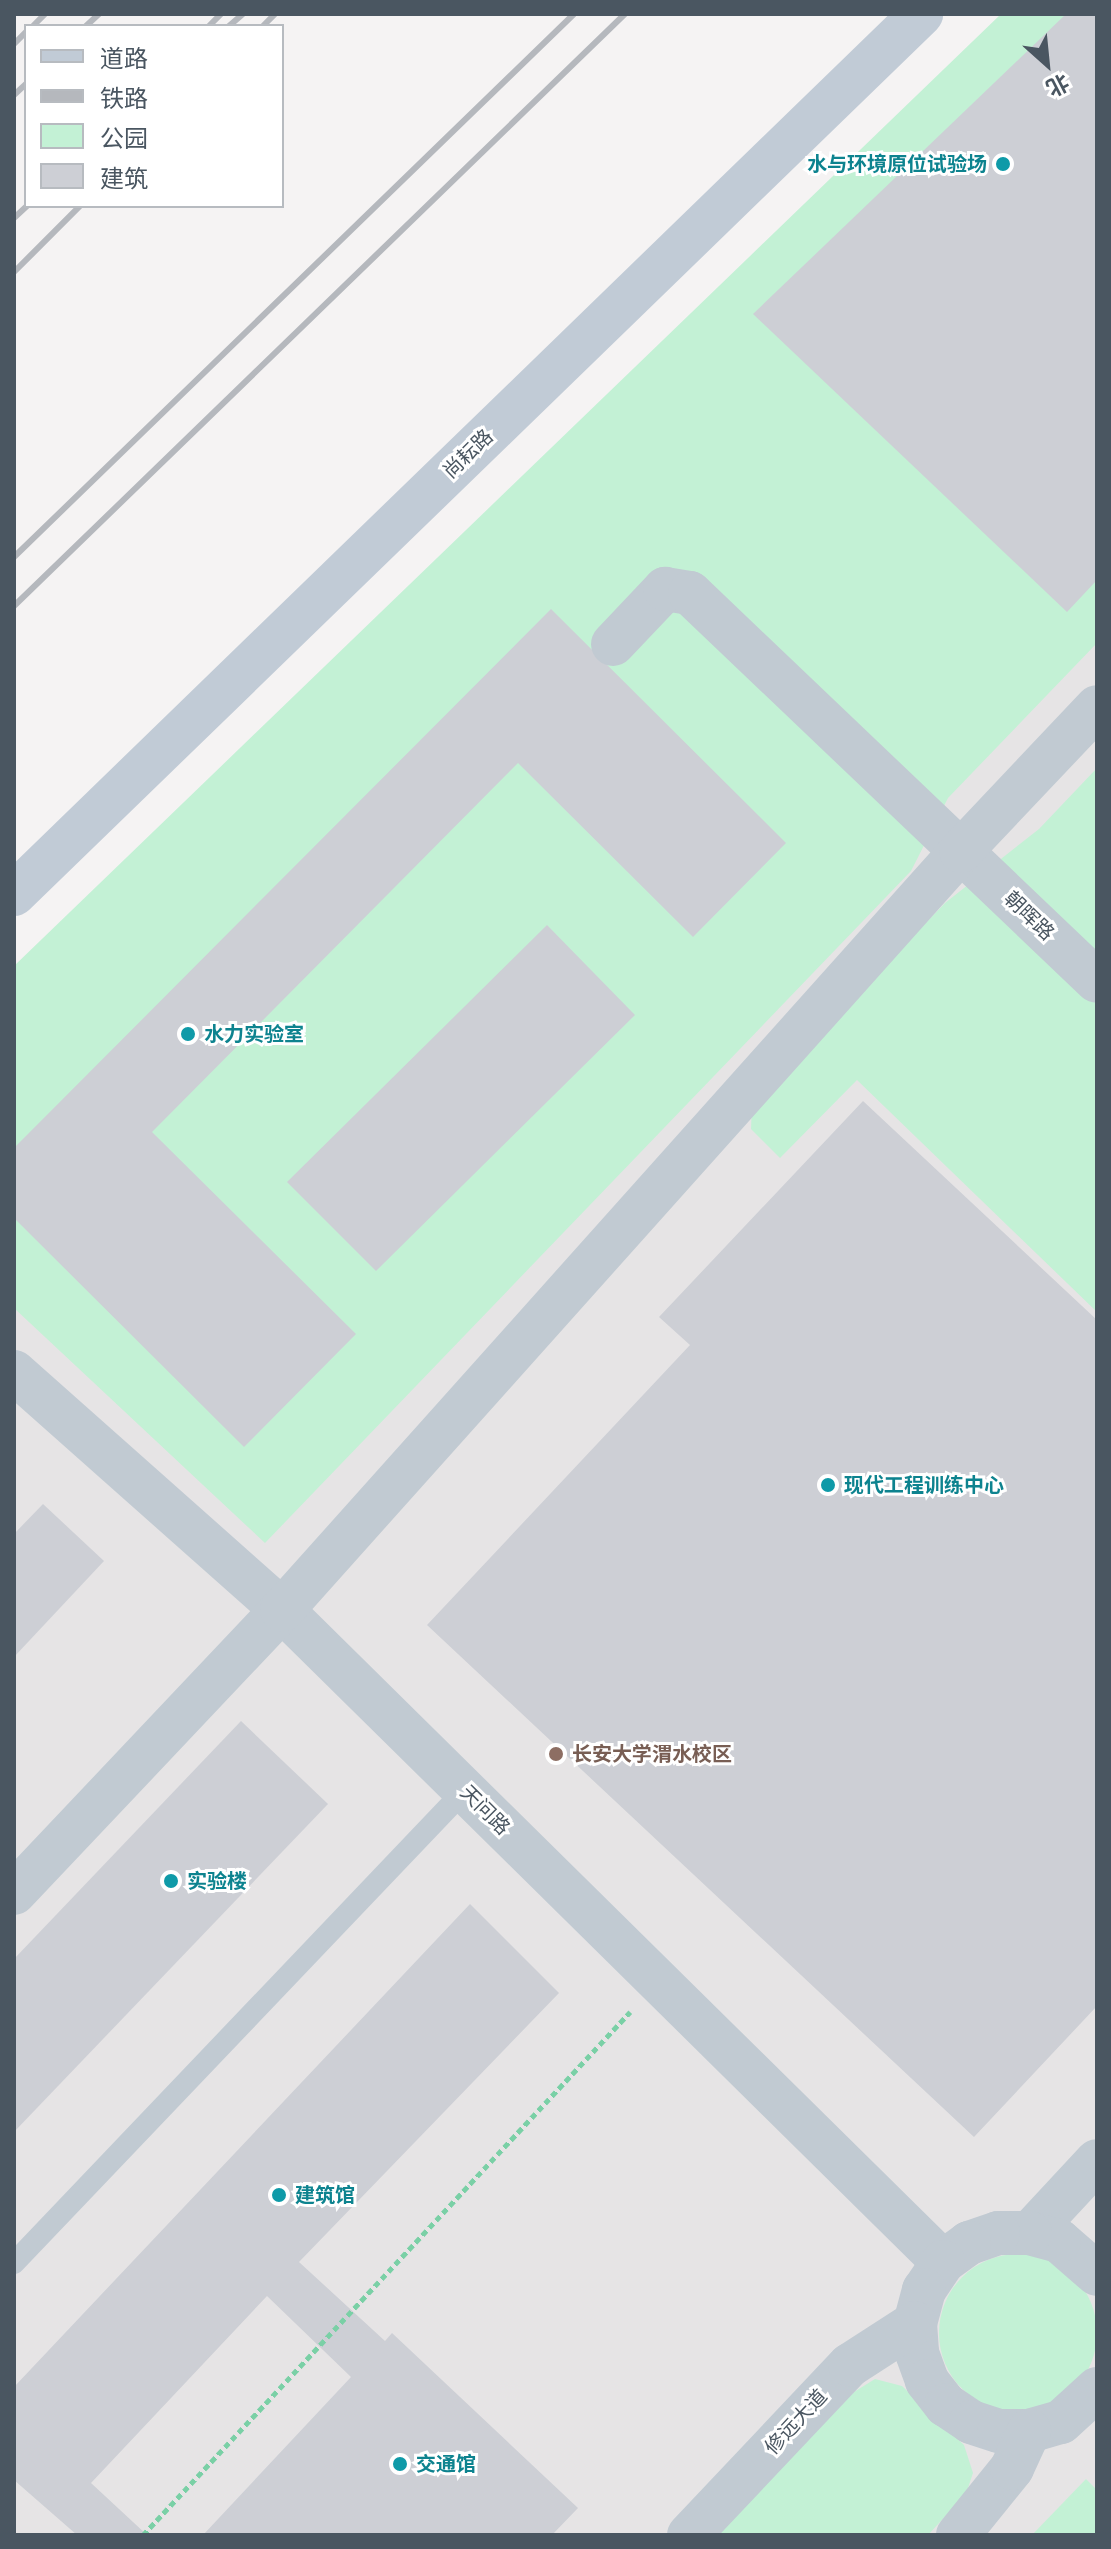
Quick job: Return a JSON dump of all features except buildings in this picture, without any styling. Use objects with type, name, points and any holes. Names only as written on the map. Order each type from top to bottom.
[{"type":"street","name":"尚耘路","points":[[14,894],[921,14]]},
{"type":"street","name":"朝晖路","points":[[613,644],[665,589],[690,593],[1097,981]]},
{"type":"street","points":[[14,1893],[282,1610],[961,851],[1097,707]]},
{"type":"street","name":"天问路","points":[[14,1372],[282,1610],[943,2262]]},
{"type":"street","points":[[1030,2233],[1097,2161]]},
{"type":"street","points":[[1094,2401],[1061,2422],[1029,2431],[999,2431],[971,2422],[946,2405],[927,2381],[917,2353],[915,2323],[924,2290],[943,2262],[969,2243],[998,2233],[1030,2233],[1059,2241],[1097,2274]]},
{"type":"street","name":"修远大道","points":[[689,2535],[850,2365],[915,2323]]},
{"type":"street","points":[[958,2535],[1012,2468],[1029,2431]]},
{"type":"lane","points":[[14,2263],[465,1790]]},
{"type":"path","points":[[143,2535],[659,1982]]},
{"type":"shaded area","name":"长安大学渭水校区","points":[[1097,14],[1097,2535],[14,2535],[14,973]]},
{"type":"green space","points":[[1001,14],[1097,14],[1097,643],[948,798],[911,871],[265,1543],[14,1308],[14,966]]},
{"type":"green space","points":[[1097,768],[1097,1312],[857,1080],[780,1158],[751,1129],[752,1103],[945,903],[1039,829]]},
{"type":"green space","points":[[1018,2254],[1048,2260],[1074,2277],[1091,2303],[1097,2333],[1091,2363],[1074,2389],[1048,2406],[1018,2412],[988,2406],[962,2389],[945,2363],[939,2333],[945,2303],[962,2277],[988,2260]]},
{"type":"green space","points":[[875,2379],[902,2386],[964,2445],[973,2473],[966,2494],[928,2535],[717,2535],[854,2392]]},
{"type":"green space","points":[[1086,2479],[1097,2490],[1097,2535],[1032,2535]]},
{"type":"railway","points":[[35,24],[45,14]]},
{"type":"railway","points":[[88,24],[99,14]]},
{"type":"railway","points":[[211,24],[221,14]]},
{"type":"railway","points":[[231,24],[243,14]]},
{"type":"railway","points":[[265,24],[275,14]]},
{"type":"railway","points":[[14,557],[574,14]]},
{"type":"railway","points":[[14,606],[625,14]]},
{"type":"railway","points":[[14,44],[24,34]]},
{"type":"railway","points":[[14,95],[24,86]]},
{"type":"railway","points":[[14,218],[25,208]]},
{"type":"railway","points":[[14,272],[78,208]]},
{"type":"place","name":"水与环境原位试验场","points":[[1003,164]]},
{"type":"place","name":"水力实验室","points":[[188,1034]]},
{"type":"place","name":"现代工程训练中心","points":[[828,1485]]},
{"type":"place","name":"长安大学渭水校区","points":[[556,1754]]},
{"type":"place","name":"实验楼","points":[[171,1881]]},
{"type":"place","name":"建筑馆","points":[[279,2195]]},
{"type":"place","name":"交通馆","points":[[400,2464]]}]
